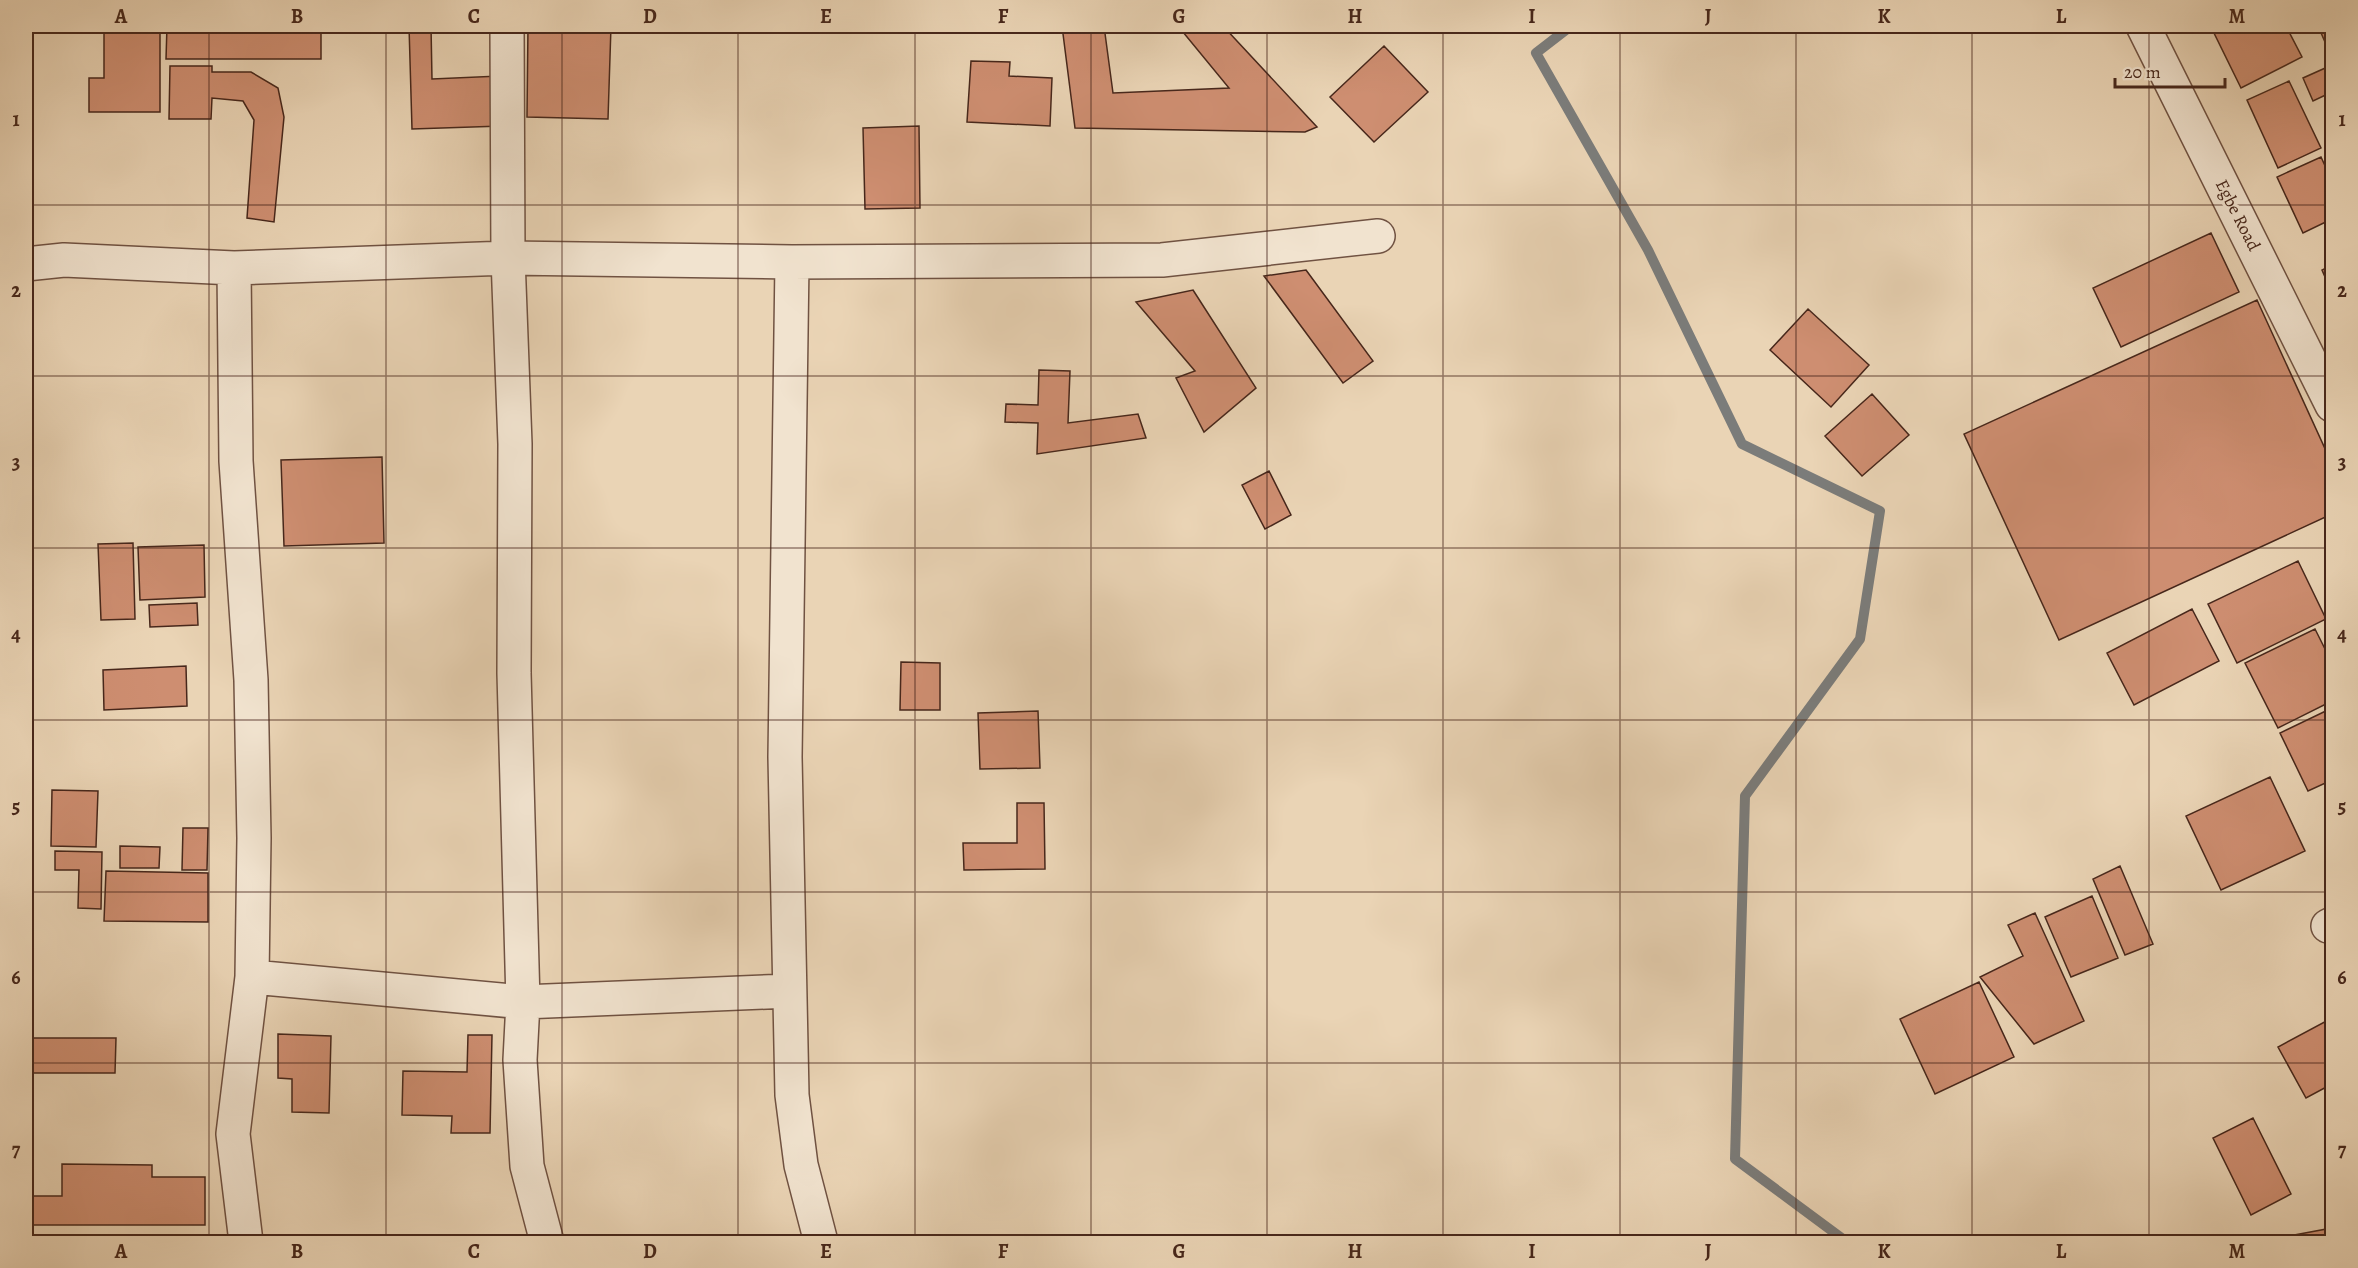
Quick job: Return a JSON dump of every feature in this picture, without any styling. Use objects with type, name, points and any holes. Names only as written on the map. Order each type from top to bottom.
[{"type":"street","points":[[507,26],[508,258],[515,444],[514,673],[523,1002],[520,1060],[527,1166],[547,1242]]},
{"type":"street","name":"Egbe Road","points":[[2143,26],[2332,405]]},
{"type":"street","points":[[26,264],[64,260],[234,268],[508,258],[792,262],[1162,260],[1378,236]]},
{"type":"street","points":[[792,262],[785,757],[792,1095],[801,1165],[821,1242]]},
{"type":"street","points":[[234,268],[236,461],[251,691],[254,838],[252,977],[233,1134],[246,1242]]},
{"type":"street","points":[[252,977],[523,1002],[789,991]]},
{"type":"building","points":[[104,26],[160,26],[160,112],[89,112],[89,78],[104,78]]},
{"type":"building","points":[[167,26],[321,26],[321,59],[166,59]]},
{"type":"building","points":[[409,26],[431,26],[432,79],[500,76],[502,126],[412,129]]},
{"type":"building","points":[[528,26],[611,26],[608,119],[527,117]]},
{"type":"building","points":[[1062,26],[1104,26],[1113,93],[1229,88],[1178,26],[1223,26],[1317,127],[1305,132],[1075,128]]},
{"type":"building","points":[[2229,26],[2286,26],[2302,57],[2241,88],[2214,33]]},
{"type":"building","points":[[2318,26],[2332,26],[2332,58]]},
{"type":"building","points":[[1384,46],[1428,92],[1374,142],[1330,97]]},
{"type":"building","points":[[971,61],[1010,62],[1009,76],[1052,78],[1050,126],[967,122]]},
{"type":"building","points":[[2332,65],[2332,92],[2313,101],[2303,78]]},
{"type":"building","points":[[170,66],[212,66],[212,72],[251,72],[278,88],[284,117],[274,222],[247,218],[254,120],[243,101],[212,98],[211,119],[169,119]]},
{"type":"building","points":[[2289,81],[2321,148],[2278,168],[2247,100]]},
{"type":"building","points":[[919,126],[920,208],[865,209],[863,128]]},
{"type":"building","points":[[2321,157],[2332,181],[2332,219],[2303,233],[2277,177]]},
{"type":"building","points":[[2211,233],[2239,292],[2121,347],[2093,288]]},
{"type":"building","points":[[2332,265],[2332,293],[2322,270]]},
{"type":"building","points":[[1306,270],[1373,361],[1343,383],[1264,276]]},
{"type":"building","points":[[1193,290],[1256,388],[1204,432],[1176,378],[1195,371],[1136,302]]},
{"type":"building","points":[[2257,300],[2332,464],[2332,514],[2059,640],[1964,434]]},
{"type":"building","points":[[1808,309],[1869,365],[1831,407],[1770,350]]},
{"type":"building","points":[[1039,370],[1070,371],[1068,423],[1138,414],[1146,438],[1037,454],[1038,423],[1005,422],[1006,404],[1038,405]]},
{"type":"building","points":[[1872,394],[1909,435],[1862,476],[1825,436]]},
{"type":"building","points":[[382,457],[384,543],[284,546],[281,460]]},
{"type":"building","points":[[1269,471],[1291,515],[1265,529],[1242,485]]},
{"type":"building","points":[[133,543],[135,619],[101,620],[98,544]]},
{"type":"building","points":[[204,545],[205,597],[140,600],[138,547]]},
{"type":"building","points":[[2298,561],[2326,619],[2237,663],[2208,604]]},
{"type":"building","points":[[197,603],[198,625],[150,627],[149,605]]},
{"type":"building","points":[[2192,609],[2219,661],[2134,705],[2107,653]]},
{"type":"building","points":[[2332,619],[2332,637],[2326,622]]},
{"type":"building","points":[[2315,629],[2332,663],[2332,701],[2278,728],[2245,663]]},
{"type":"building","points":[[901,662],[940,663],[940,710],[900,710]]},
{"type":"building","points":[[186,666],[187,706],[104,710],[103,670]]},
{"type":"building","points":[[2332,708],[2332,780],[2308,791],[2280,733]]},
{"type":"building","points":[[1038,711],[1040,768],[980,769],[978,713]]},
{"type":"building","points":[[2270,777],[2305,851],[2221,890],[2186,816]]},
{"type":"building","points":[[52,790],[98,791],[96,847],[51,846]]},
{"type":"building","points":[[1017,803],[1044,803],[1045,869],[964,870],[963,843],[1017,843]]},
{"type":"building","points":[[183,828],[208,828],[207,870],[182,870]]},
{"type":"building","points":[[120,846],[160,847],[159,868],[120,868]]},
{"type":"building","points":[[55,851],[102,852],[101,909],[78,908],[79,870],[55,870]]},
{"type":"building","points":[[2120,866],[2153,944],[2125,955],[2093,879]]},
{"type":"building","points":[[106,871],[208,873],[208,922],[104,921]]},
{"type":"building","points":[[2092,896],[2118,958],[2071,977],[2045,917]]},
{"type":"building","points":[[2035,913],[2084,1021],[2034,1044],[1980,977],[2023,956],[2008,925]]},
{"type":"building","points":[[1979,982],[2014,1057],[1935,1094],[1900,1019]]},
{"type":"building","points":[[2332,1018],[2332,1084],[2306,1098],[2278,1047]]},
{"type":"building","points":[[278,1034],[331,1036],[329,1113],[292,1112],[292,1079],[278,1078]]},
{"type":"building","points":[[468,1035],[492,1035],[490,1133],[451,1133],[452,1116],[402,1115],[403,1071],[467,1072]]},
{"type":"building","points":[[26,1038],[116,1038],[115,1073],[26,1073]]},
{"type":"building","points":[[2332,1106],[2332,1121],[2325,1111]]},
{"type":"building","points":[[2253,1118],[2291,1194],[2251,1215],[2213,1138]]},
{"type":"building","points":[[62,1164],[152,1165],[152,1177],[205,1177],[205,1225],[26,1225],[26,1196],[62,1196]]},
{"type":"building","points":[[2332,1228],[2332,1242],[2257,1242]]},
{"type":"waterway","points":[[1571,26],[1536,53],[1648,250],[1742,444],[1880,511],[1860,639],[1745,796],[1735,1159],[1847,1242]]}]
